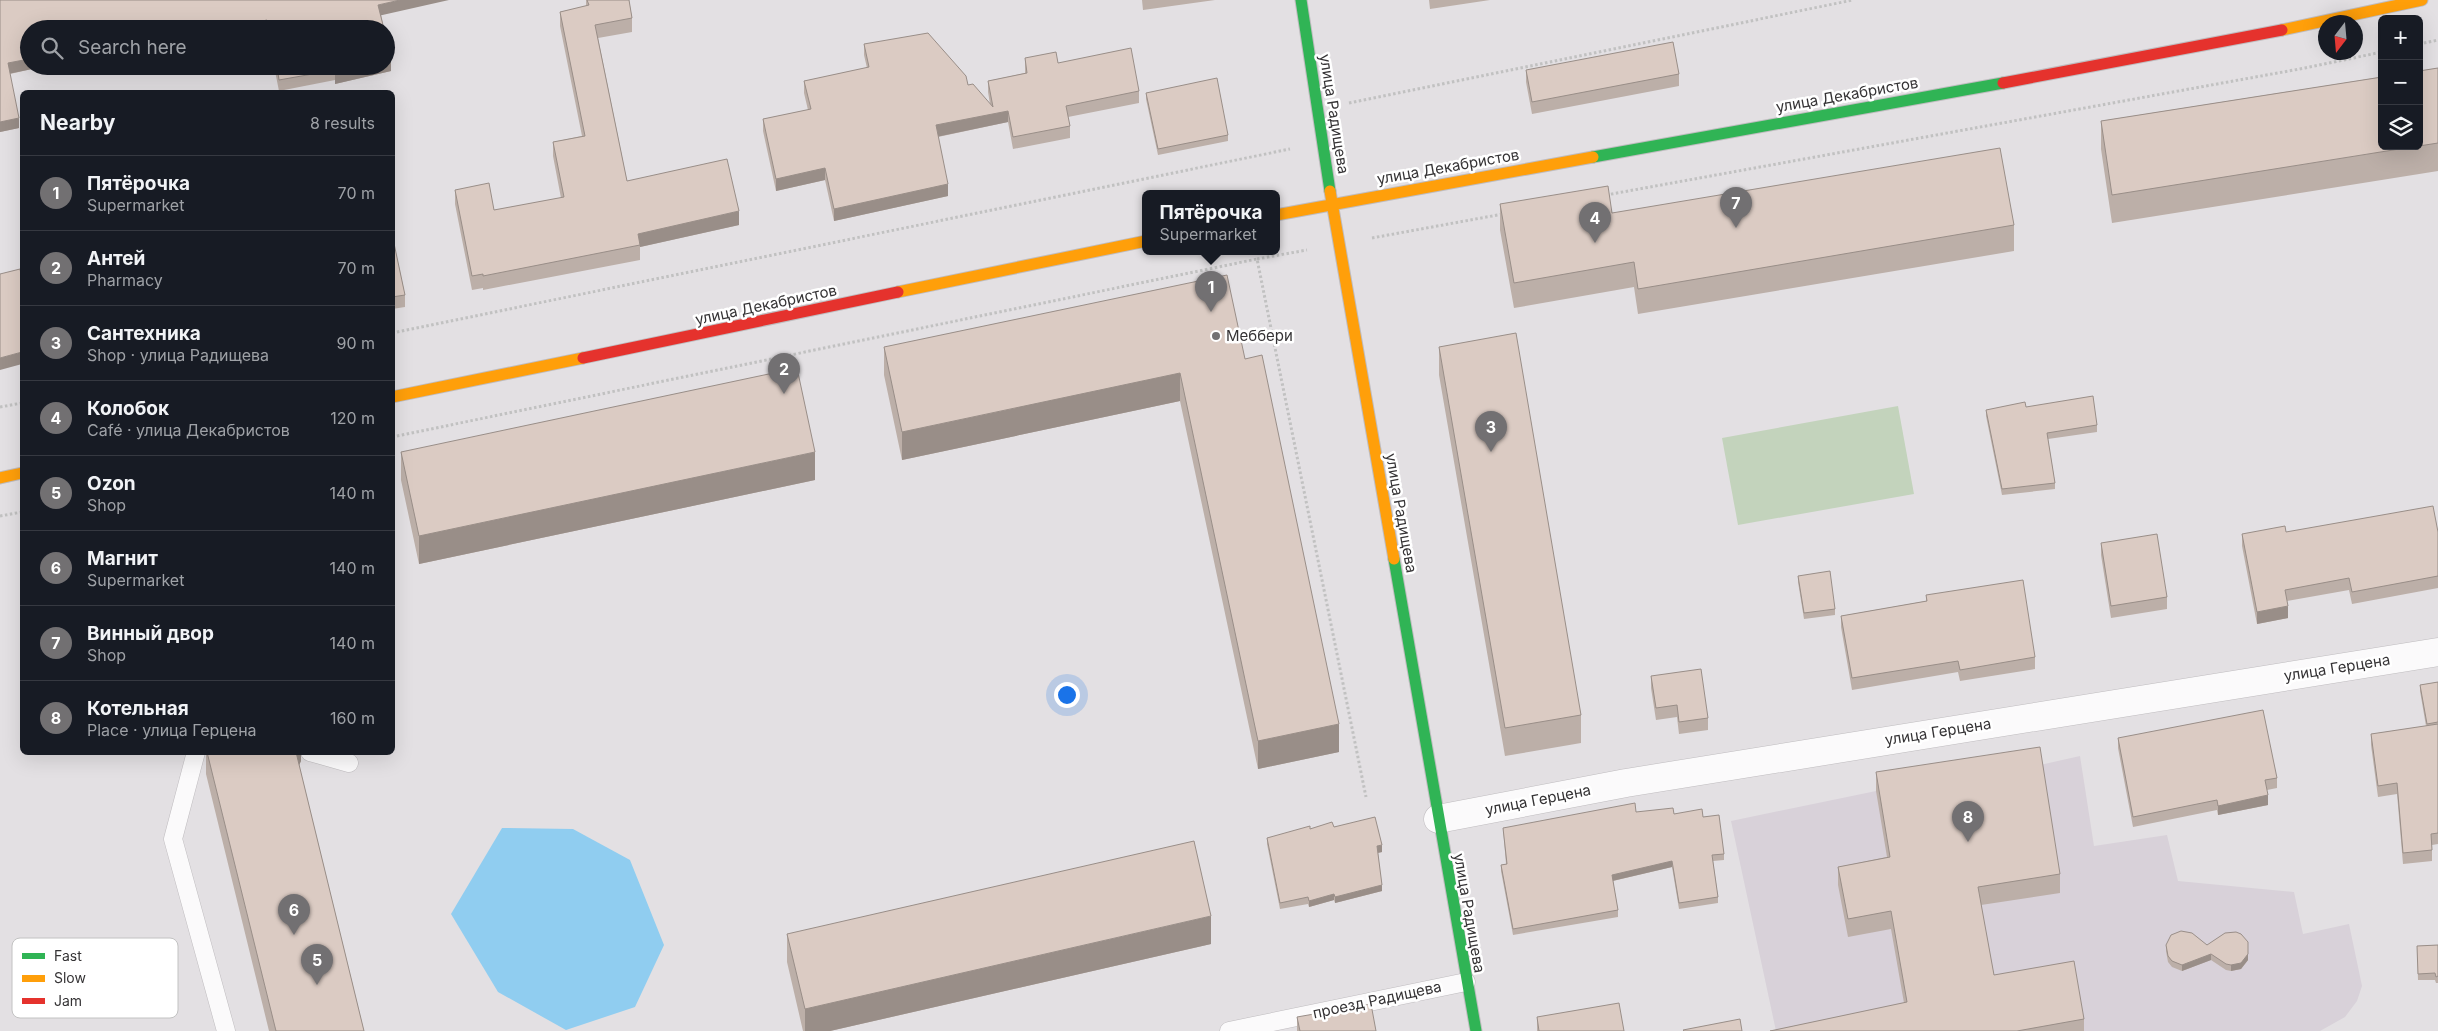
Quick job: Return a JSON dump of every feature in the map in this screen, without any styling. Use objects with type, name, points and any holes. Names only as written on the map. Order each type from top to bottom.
[{"type":"street","name":"улица Радищева","points":[[1301,0],[1322,142],[1476,1031]]},
{"type":"street","name":"улица Декабристов","points":[[1280,213],[2237,40],[2422,0]]},
{"type":"street","name":"улица Декабристов","points":[[395,396],[1142,242]]},
{"type":"street","points":[[0,478],[20,474]]},
{"type":"street","name":"улица Герцена","points":[[1438,819],[1626,783],[2438,652]]},
{"type":"lane","points":[[195,755],[173,839],[226,1031]]},
{"type":"lane","points":[[321,755],[349,763]]},
{"type":"lane","name":"проезд Радищева","points":[[1229,1031],[1466,982]]},
{"type":"path","points":[[1318,110],[1853,0]]},
{"type":"path","points":[[2423,43],[2438,40]]},
{"type":"path","points":[[1604,196],[2296,70],[2378,53]]},
{"type":"path","points":[[395,332],[1322,142]]},
{"type":"path","points":[[1280,255],[1506,213]]},
{"type":"path","points":[[395,436],[1278,255]]},
{"type":"path","points":[[1257,259],[1366,796]]},
{"type":"path","points":[[0,407],[20,403]]},
{"type":"path","points":[[0,516],[20,512]]},
{"type":"shaded area","points":[[2080,756],[2094,846],[2167,835],[2178,881],[2294,892],[2303,934],[2349,924],[2362,986],[2357,1001],[2345,1017],[2320,1031],[1776,1031],[1731,821],[1876,791],[2040,765]]},
{"type":"green space","points":[[1898,406],[1914,494],[1738,525],[1722,438]]},
{"type":"water","points":[[502,828],[573,829],[630,860],[664,945],[635,1007],[566,1030],[498,992],[451,914]]},
{"type":"building","points":[[0,0],[400,0],[378,5],[382,20],[20,20],[20,61],[8,63],[19,118],[0,122]]},
{"type":"building","points":[[587,0],[629,0],[632,18],[595,25],[627,181],[727,159],[739,211],[638,234],[640,245],[483,276],[483,274],[472,276],[455,190],[489,183],[494,210],[564,197],[553,142],[585,136],[560,12],[589,5]]},
{"type":"building","points":[[928,33],[966,76],[968,85],[973,84],[993,107],[988,81],[1027,73],[1025,58],[1056,52],[1058,63],[1131,48],[1139,91],[1066,106],[1070,126],[1013,137],[1008,111],[936,125],[948,184],[834,209],[825,168],[776,179],[763,119],[811,109],[804,81],[869,67],[864,44]]},
{"type":"building","points":[[1673,42],[1679,74],[1532,102],[1526,70]]},
{"type":"building","points":[[2438,68],[2438,143],[2423,145],[2423,105],[2423,70]]},
{"type":"building","points":[[278,75],[307,75],[279,80]]},
{"type":"building","points":[[1217,78],[1228,135],[1158,149],[1146,93]]},
{"type":"building","points":[[2378,78],[2378,150],[2393,150],[2112,195],[2101,121]]},
{"type":"building","points":[[2000,148],[2014,225],[1638,289],[1634,262],[1514,283],[1500,204],[1608,186],[1612,213]]},
{"type":"building","points":[[395,248],[405,295],[395,297]]},
{"type":"building","points":[[20,269],[20,353],[0,358],[0,274]]},
{"type":"building","points":[[1227,275],[1245,359],[1262,355],[1339,724],[1258,741],[1180,373],[902,432],[884,347]]},
{"type":"building","points":[[1516,333],[1581,715],[1505,728],[1439,347]]},
{"type":"building","points":[[797,368],[815,452],[419,536],[401,452]]},
{"type":"building","points":[[2093,396],[2097,425],[2047,433],[2055,483],[2002,489],[1986,410],[2025,402],[2026,407]]},
{"type":"building","points":[[2433,506],[2438,532],[2438,576],[2352,592],[2349,578],[2285,590],[2288,606],[2257,612],[2242,534],[2285,526],[2286,532]]},
{"type":"building","points":[[2157,534],[2167,597],[2111,606],[2101,543]]},
{"type":"building","points":[[1830,571],[1835,609],[1804,613],[1798,576]]},
{"type":"building","points":[[2023,580],[2035,657],[1960,670],[1958,661],[1852,678],[1841,616],[1927,601],[1926,595]]},
{"type":"building","points":[[1701,669],[1708,718],[1679,722],[1677,705],[1656,708],[1651,676]]},
{"type":"building","points":[[2438,682],[2438,722],[2427,724],[2420,685]]},
{"type":"building","points":[[2263,710],[2277,778],[2265,780],[2268,795],[2218,806],[2217,800],[2133,817],[2118,738]]},
{"type":"building","points":[[2438,724],[2438,833],[2431,834],[2432,850],[2403,853],[2397,783],[2378,786],[2371,734]]},
{"type":"building","points":[[2040,747],[2060,874],[1978,887],[1994,975],[2074,961],[2084,1019],[2017,1031],[1770,1031],[1907,1002],[1891,911],[1848,919],[1838,867],[1890,857],[1876,772]]},
{"type":"building","points":[[208,755],[297,755],[364,1031],[276,1031]]},
{"type":"building","points":[[1635,803],[1636,812],[1673,808],[1674,814],[1702,809],[1703,817],[1719,815],[1724,854],[1712,855],[1718,897],[1679,903],[1672,861],[1612,875],[1618,910],[1513,929],[1501,865],[1507,864],[1503,828]]},
{"type":"building","points":[[1375,817],[1382,845],[1377,846],[1382,885],[1335,897],[1334,894],[1309,901],[1308,897],[1280,903],[1267,838],[1310,826],[1310,829],[1332,822],[1334,827]]},
{"type":"building","points":[[1194,841],[1211,916],[805,1009],[787,934]]},
{"type":"building","points":[[2181,931],[2192,933],[2207,945],[2225,933],[2236,932],[2241,934],[2248,942],[2248,954],[2241,963],[2231,965],[2226,964],[2211,954],[2182,965],[2172,961],[2168,956],[2166,945],[2171,935]]},
{"type":"building","points":[[2438,945],[2438,976],[2436,977],[2435,973],[2418,974],[2417,946]]},
{"type":"building","points":[[1619,1003],[1624,1031],[1539,1031],[1537,1017]]},
{"type":"building","points":[[1371,1004],[1376,1031],[1300,1031],[1297,1017]]},
{"type":"building","points":[[1740,1019],[1742,1031],[1683,1030]]},
{"type":"traffic: fast","points":[[1301,0],[1330,191]]},
{"type":"traffic: fast","points":[[1593,157],[2003,83]]},
{"type":"traffic: fast","points":[[1394,559],[1476,1031]]},
{"type":"traffic: slow","points":[[2282,30],[2422,0]]},
{"type":"traffic: slow","points":[[1280,214],[1593,157]]},
{"type":"traffic: slow","points":[[1330,191],[1394,559]]},
{"type":"traffic: slow","points":[[898,292],[1142,242]]},
{"type":"traffic: slow","points":[[395,396],[583,358]]},
{"type":"traffic: slow","points":[[0,478],[20,473]]},
{"type":"traffic: jam","points":[[2003,83],[2282,30]]},
{"type":"traffic: jam","points":[[583,358],[898,292]]},
{"type":"place","name":"Винный двор","points":[[1736,228]]},
{"type":"place","name":"Колобок","points":[[1595,243]]},
{"type":"place","name":"Пятёрочка","points":[[1211,312]]},
{"type":"place","name":"Меббери","points":[[1216,336]]},
{"type":"place","name":"Антей","points":[[784,394]]},
{"type":"place","name":"Сантехника","points":[[1491,452]]},
{"type":"place","name":"Котельная","points":[[1968,842]]},
{"type":"place","name":"Магнит","points":[[294,935]]},
{"type":"place","name":"Ozon","points":[[317,985]]}]
